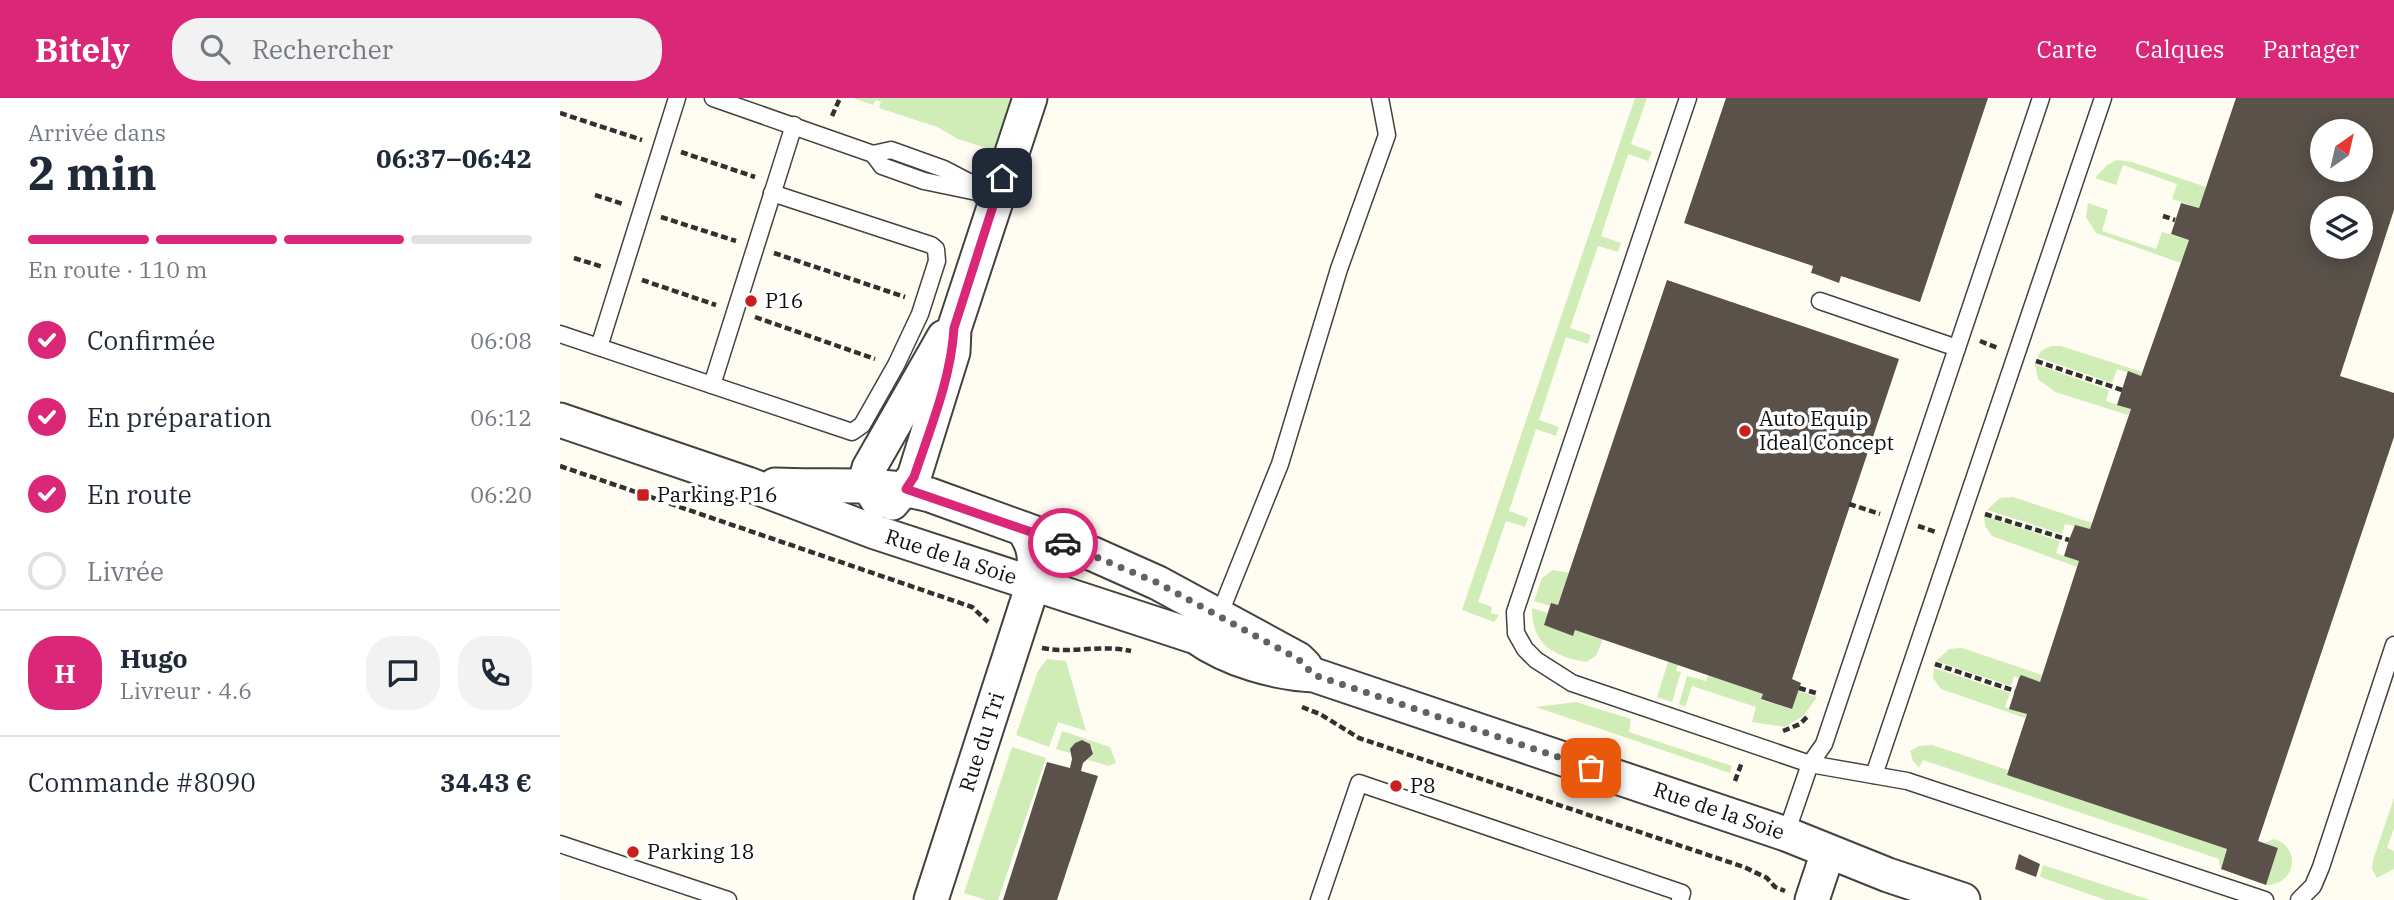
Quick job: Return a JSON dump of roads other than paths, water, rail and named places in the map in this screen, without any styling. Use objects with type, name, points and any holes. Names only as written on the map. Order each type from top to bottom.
[{"type":"street","points":[[883,504],[866,475],[944,337],[954,328],[1030,98]]},
{"type":"street","name":"Rue de la Soie","points":[[560,420],[748,484],[1023,529],[1093,554],[1158,583],[1207,627]]},
{"type":"street","name":"Rue de la Soie","points":[[748,484],[798,486],[883,504],[1033,584],[1207,627],[1298,659],[1314,675],[1786,834],[1828,852],[1963,900]]},
{"type":"street","name":"Rue du Tri","points":[[931,900],[1033,584],[1036,558],[1032,542],[1023,529]]},
{"type":"street","points":[[1802,897],[1828,852]]},
{"type":"lane","points":[[599,347],[677,98]]},
{"type":"lane","points":[[713,98],[873,154],[891,150],[944,169],[996,196]]},
{"type":"lane","points":[[1207,627],[1280,464],[1339,269],[1387,135],[1380,98]]},
{"type":"lane","points":[[1688,98],[1516,612],[1516,633],[1525,649],[1536,660],[1572,683],[1810,764],[1907,781],[2265,900]]},
{"type":"lane","points":[[1786,834],[1810,764],[1824,744],[2041,98]]},
{"type":"lane","points":[[1874,775],[2103,98]]},
{"type":"lane","points":[[712,385],[794,125]]},
{"type":"lane","points":[[560,334],[852,432],[857,430],[896,365],[920,314],[937,261],[936,249],[773,188]]},
{"type":"lane","points":[[1820,301],[1957,348]]},
{"type":"lane","points":[[2299,900],[2312,886],[2321,867],[2394,645]]},
{"type":"lane","points":[[1319,900],[1359,783],[1682,893],[1680,900]]},
{"type":"lane","points":[[560,844],[728,900]]},
{"type":"place","name":"P16","points":[[751,301]]},
{"type":"place","name":"Auto Equip Ideal Concept","points":[[1745,431]]},
{"type":"place","name":"Parking P16","points":[[643,495]]},
{"type":"place","name":"P8","points":[[1396,786]]},
{"type":"place","name":"Parking 18","points":[[633,852]]}]
